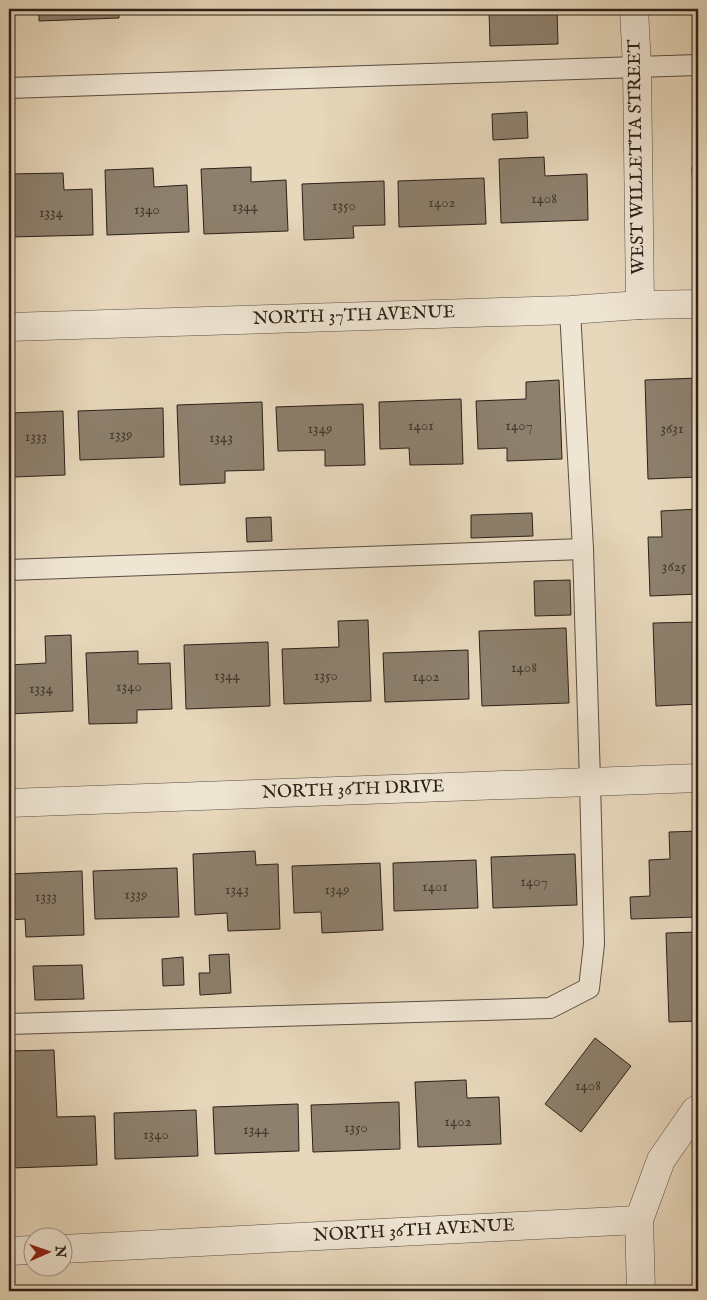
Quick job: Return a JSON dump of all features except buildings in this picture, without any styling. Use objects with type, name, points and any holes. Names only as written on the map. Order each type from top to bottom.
[{"type":"street","name":"WEST WILLETTA STREET","points":[[634,9],[637,67],[640,305]]},
{"type":"street","name":"NORTH 37TH AVENUE","points":[[9,326],[570,310],[640,305],[698,304]]},
{"type":"street","name":"NORTH 36TH DRIVE","points":[[9,803],[698,778]]},
{"type":"street","points":[[641,1291],[639,1220],[661,1160],[695,1111],[698,1110]]},
{"type":"street","name":"NORTH 36TH AVENUE","points":[[72,1248],[639,1220]]},
{"type":"street","points":[[9,1251],[22,1250]]},
{"type":"lane","points":[[9,88],[698,65]]},
{"type":"lane","points":[[9,1024],[550,1008],[589,988],[594,944],[590,781],[583,549],[570,310]]},
{"type":"lane","points":[[9,570],[583,549]]}]
